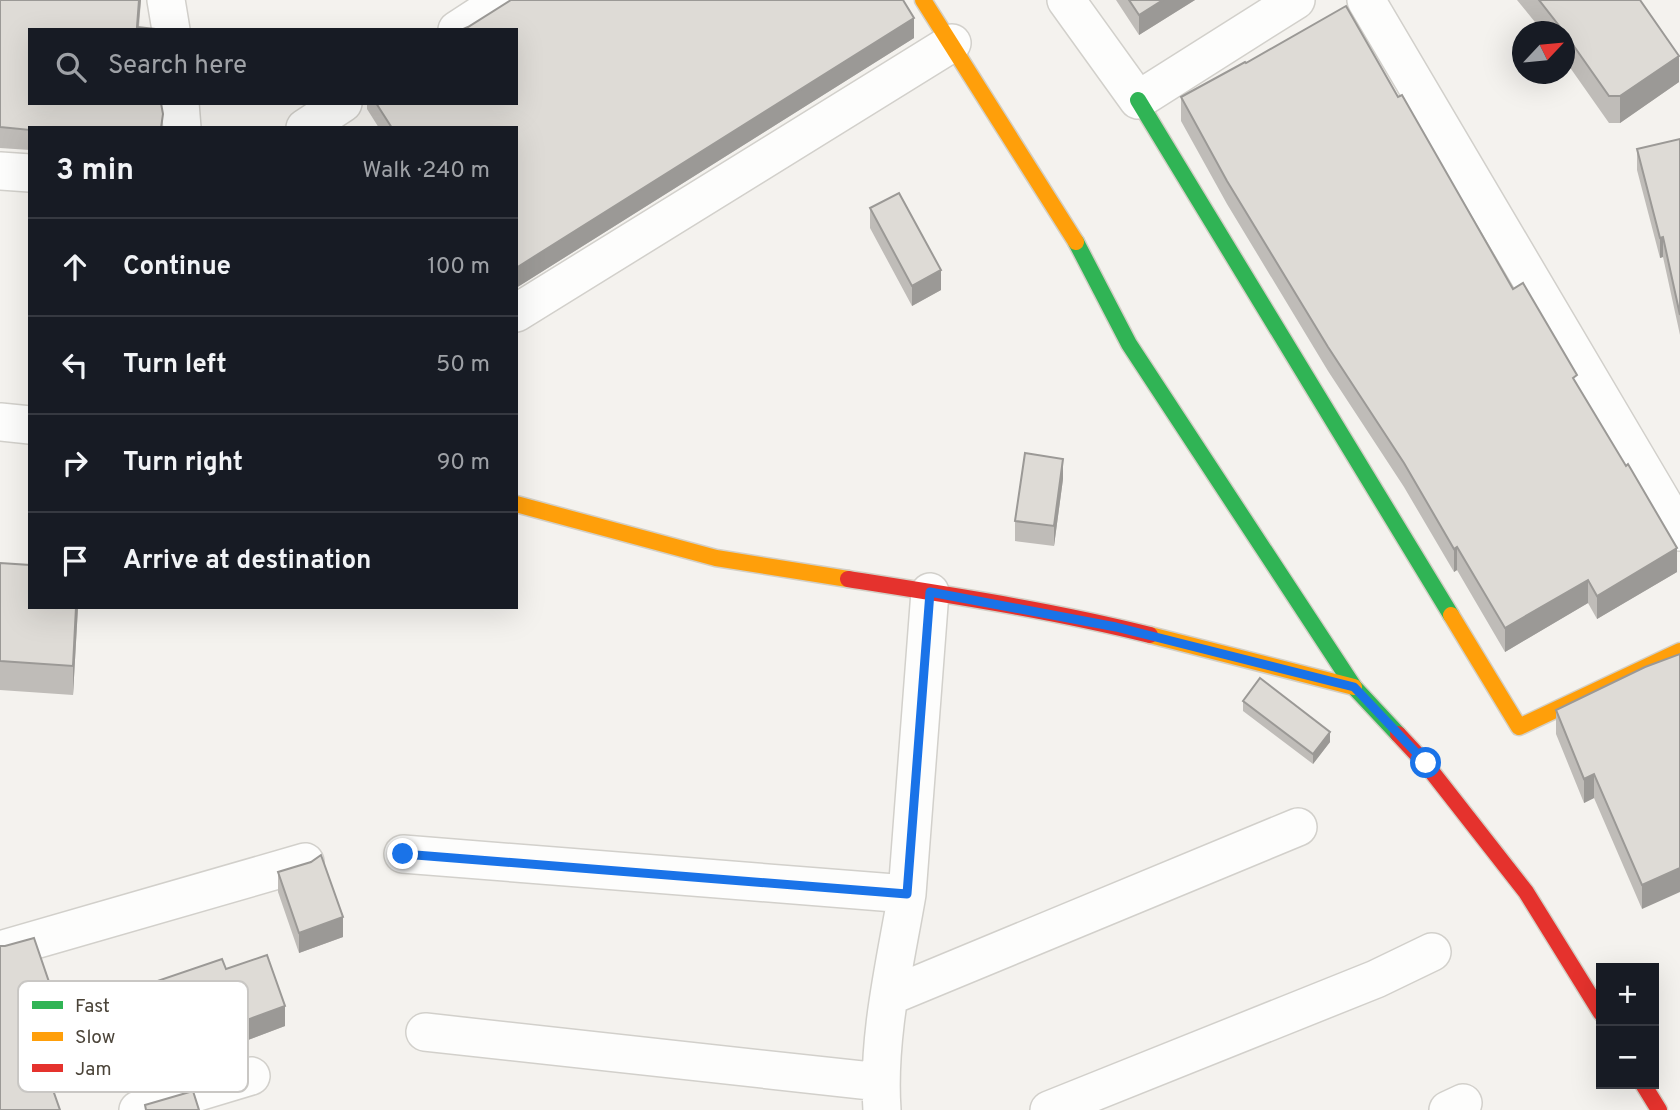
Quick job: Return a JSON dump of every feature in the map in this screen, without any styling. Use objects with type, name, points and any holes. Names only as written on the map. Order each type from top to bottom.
[{"type":"street","points":[[166,0],[171,28]]},
{"type":"street","points":[[460,28],[503,0]]},
{"type":"street","points":[[923,0],[1069,229],[1129,344],[1354,687],[1426,763],[1526,892],[1596,1005]]},
{"type":"street","points":[[1066,0],[1138,100],[1519,727],[1680,651]]},
{"type":"street","points":[[1138,100],[1296,0]]},
{"type":"street","points":[[1366,0],[1680,532]]},
{"type":"street","points":[[518,312],[952,43]]},
{"type":"street","points":[[180,105],[182,126]]},
{"type":"street","points":[[308,126],[340,105]]},
{"type":"street","points":[[0,171],[28,173]]},
{"type":"street","points":[[0,422],[28,425]]},
{"type":"street","points":[[518,506],[716,558],[930,592],[1116,627],[1354,687]]},
{"type":"street","points":[[425,1032],[881,1096],[890,996],[907,894],[930,592]]},
{"type":"street","points":[[890,996],[1298,827]]},
{"type":"street","points":[[403,854],[907,894]]},
{"type":"street","points":[[0,950],[305,862]]},
{"type":"street","points":[[1049,1110],[1376,979],[1432,952]]},
{"type":"street","points":[[1646,1089],[1658,1110]]},
{"type":"street","points":[[138,1110],[198,1092]]},
{"type":"building","points":[[0,0],[139,0],[137,27],[146,28],[28,28],[28,105],[161,105],[161,126],[28,126],[28,130],[0,127]]},
{"type":"building","points":[[511,0],[903,0],[914,18],[518,267],[518,126],[391,126],[377,105],[518,105],[518,28],[466,28]]},
{"type":"building","points":[[1129,0],[1163,0],[1139,15]]},
{"type":"building","points":[[1539,0],[1640,0],[1679,56],[1620,96],[1609,96],[1575,48],[1575,21],[1555,21]]},
{"type":"building","points":[[1346,6],[1398,97],[1402,95],[1513,289],[1523,283],[1577,375],[1573,378],[1677,548],[1597,596],[1588,580],[1505,628],[1457,547],[1454,549],[1404,463],[1328,347],[1227,181],[1181,97]]},
{"type":"building","points":[[1680,139],[1680,315],[1663,237],[1660,238],[1637,149]]},
{"type":"building","points":[[899,193],[941,270],[912,286],[870,208]]},
{"type":"building","points":[[1025,453],[1063,459],[1054,526],[1015,521]]},
{"type":"building","points":[[0,563],[28,565],[28,609],[76,609],[73,666],[0,661]]},
{"type":"building","points":[[1680,654],[1680,868],[1642,885],[1594,774],[1584,779],[1556,710],[1645,667]]},
{"type":"building","points":[[1260,678],[1330,732],[1313,754],[1243,701]]},
{"type":"building","points":[[321,855],[343,917],[299,933],[278,872],[311,862]]},
{"type":"building","points":[[34,938],[49,981],[18,981],[18,1092],[54,1092],[60,1110],[0,1110],[0,946]]},
{"type":"building","points":[[267,955],[285,1006],[248,1020],[248,981],[157,981],[222,959],[226,969]]},
{"type":"building","points":[[193,1092],[199,1110],[146,1110],[145,1105]]},
{"type":"traffic: fast","points":[[1138,100],[1451,615]]},
{"type":"traffic: fast","points":[[1076,242],[1129,344],[1354,687],[1398,734]]},
{"type":"traffic: slow","points":[[923,0],[1076,242]]},
{"type":"traffic: slow","points":[[518,505],[716,558],[848,579]]},
{"type":"traffic: slow","points":[[1451,615],[1519,727],[1680,651]]},
{"type":"traffic: slow","points":[[1150,635],[1354,687]]},
{"type":"traffic: jam","points":[[848,579],[1038,611],[1150,635]]},
{"type":"traffic: jam","points":[[1398,734],[1425,763],[1526,892],[1596,1005]]},
{"type":"traffic: jam","points":[[1646,1089],[1659,1110]]},
{"type":"route","points":[[403,854],[907,894],[930,592],[1116,627],[1354,687],[1426,763]]}]
